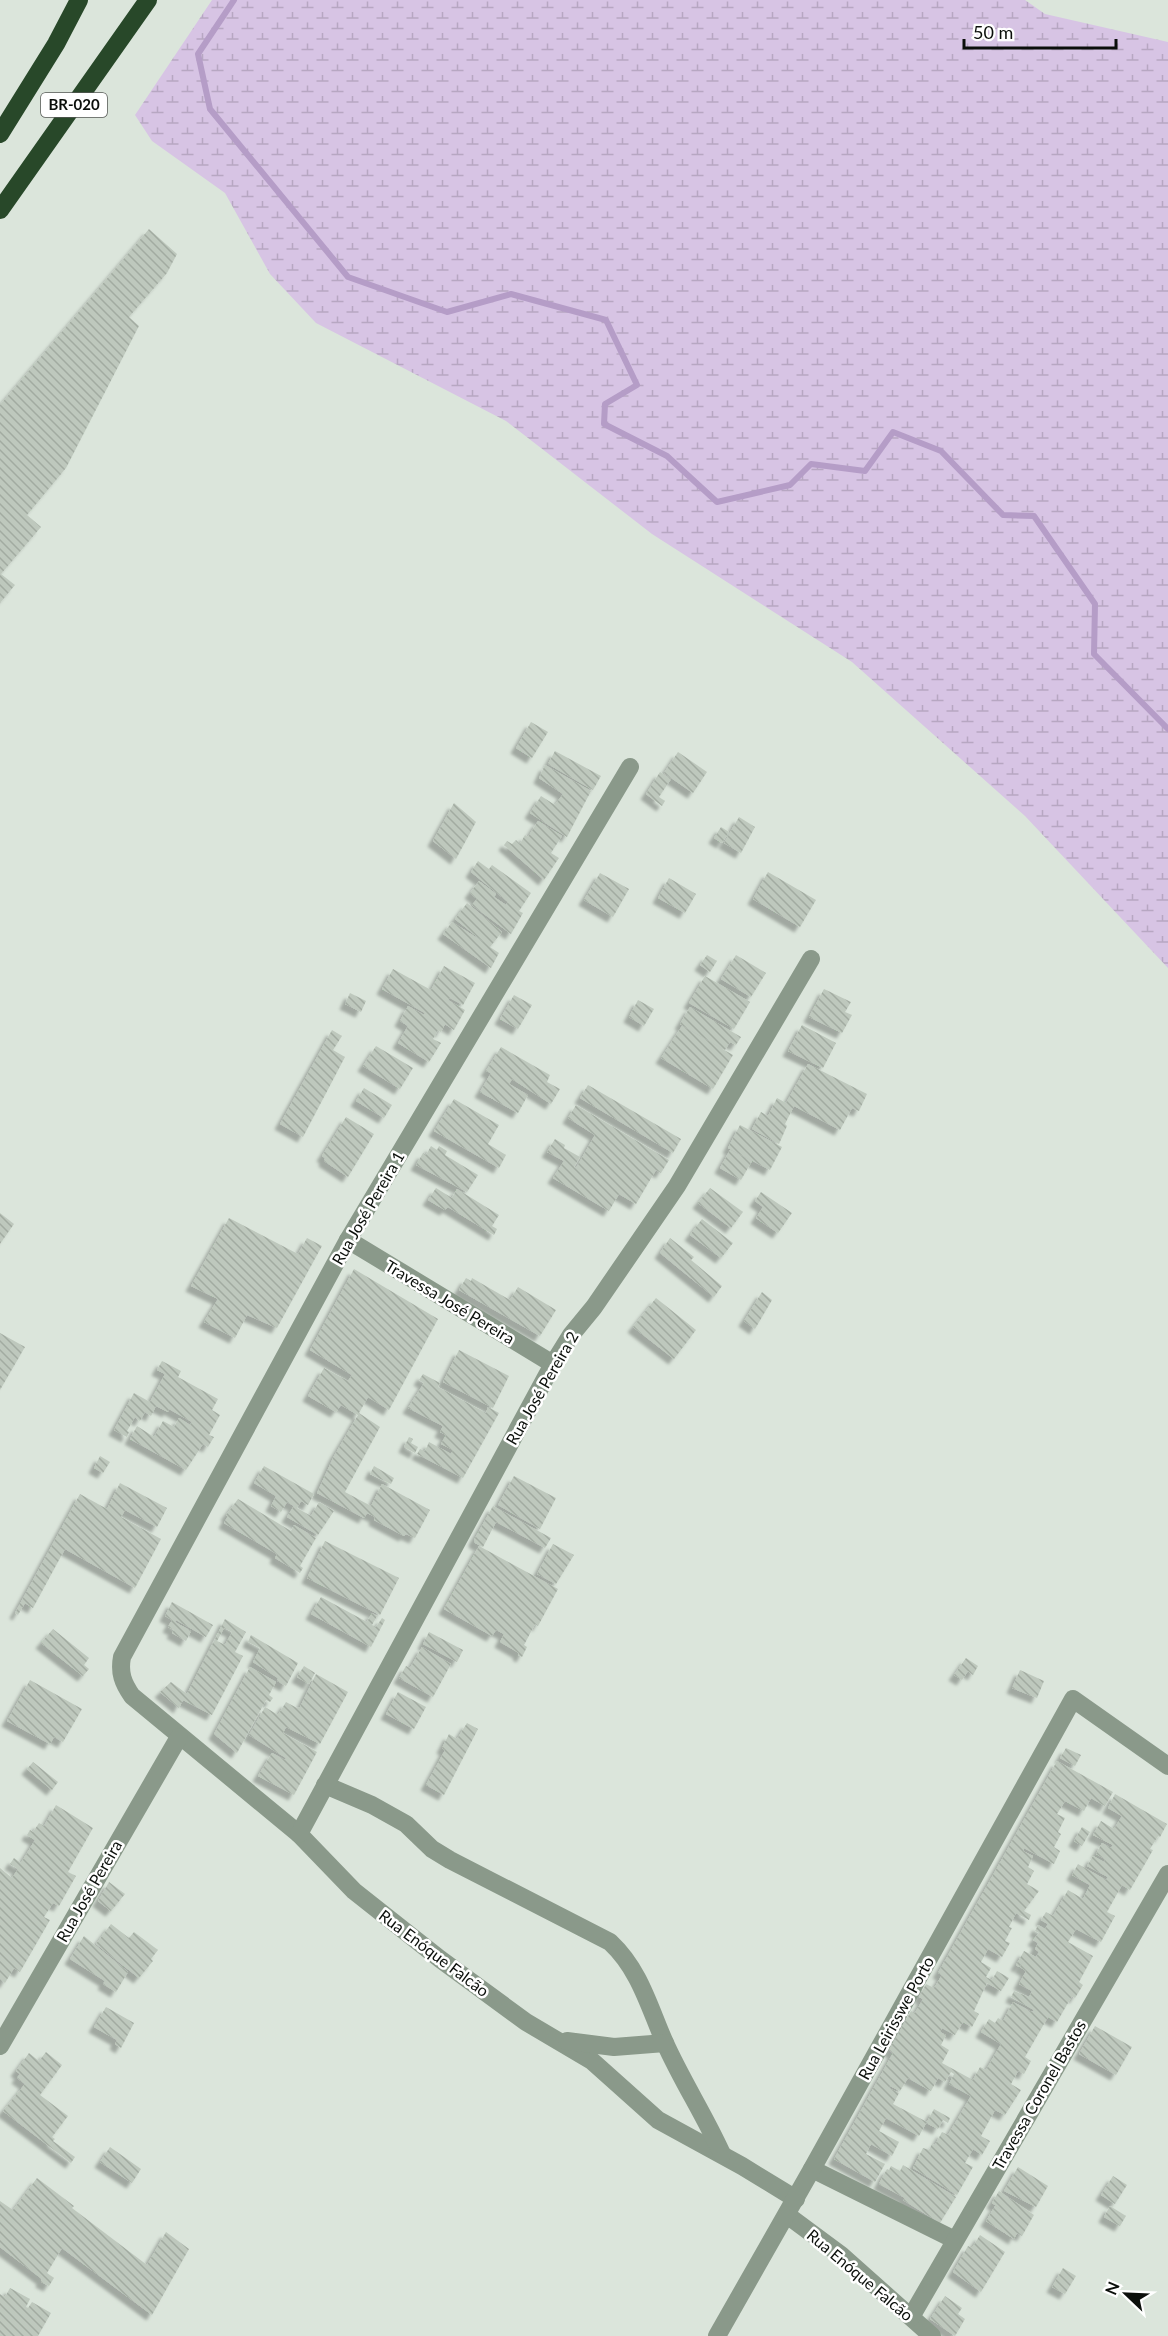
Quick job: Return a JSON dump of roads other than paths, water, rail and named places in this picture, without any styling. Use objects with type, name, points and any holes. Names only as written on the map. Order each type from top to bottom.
[{"type":"highway","name":"BR-020","points":[[0,134],[56,44],[79,0]]},
{"type":"highway","name":"BR-020","points":[[0,210],[148,0]]},
{"type":"street","name":"Rua José Pereira 1","points":[[122,1657],[348,1240],[630,767]]},
{"type":"street","name":"Rua José Pereira 2","points":[[298,1834],[553,1364],[571,1335],[628,1260],[677,1186],[811,959]]},
{"type":"street","name":"Travessa José Pereira","points":[[348,1240],[553,1364]]},
{"type":"street","name":"Rua Enóque Falcão","points":[[122,1657],[119,1669],[124,1684],[132,1696],[298,1834],[354,1891],[494,1999],[604,2071],[658,2120],[722,2154],[791,2207],[932,2336]]},
{"type":"street","name":"Rua Leirisswe Porto","points":[[717,2336],[1073,1699],[1168,1766]]},
{"type":"street","name":"Rua José Pereira","points":[[0,2046],[179,1737]]},
{"type":"street","points":[[325,1785],[372,1805],[406,1824],[432,1849],[450,1860],[610,1942],[624,1955],[637,1975],[665,2043],[722,2154]]},
{"type":"street","name":"Travessa Coronel Bastos","points":[[911,2318],[1168,1874]]},
{"type":"street","points":[[556,2039],[614,2047],[665,2043]]},
{"type":"street","points":[[812,2169],[955,2240]]},
{"type":"waterway","points":[[234,0],[198,54],[210,109],[348,277],[447,312],[511,294],[606,320],[637,385],[605,404],[604,424],[667,456],[717,502],[790,485],[811,464],[865,471],[893,432],[941,451],[1003,515],[1034,516],[1095,604],[1094,654],[1168,729]]}]
